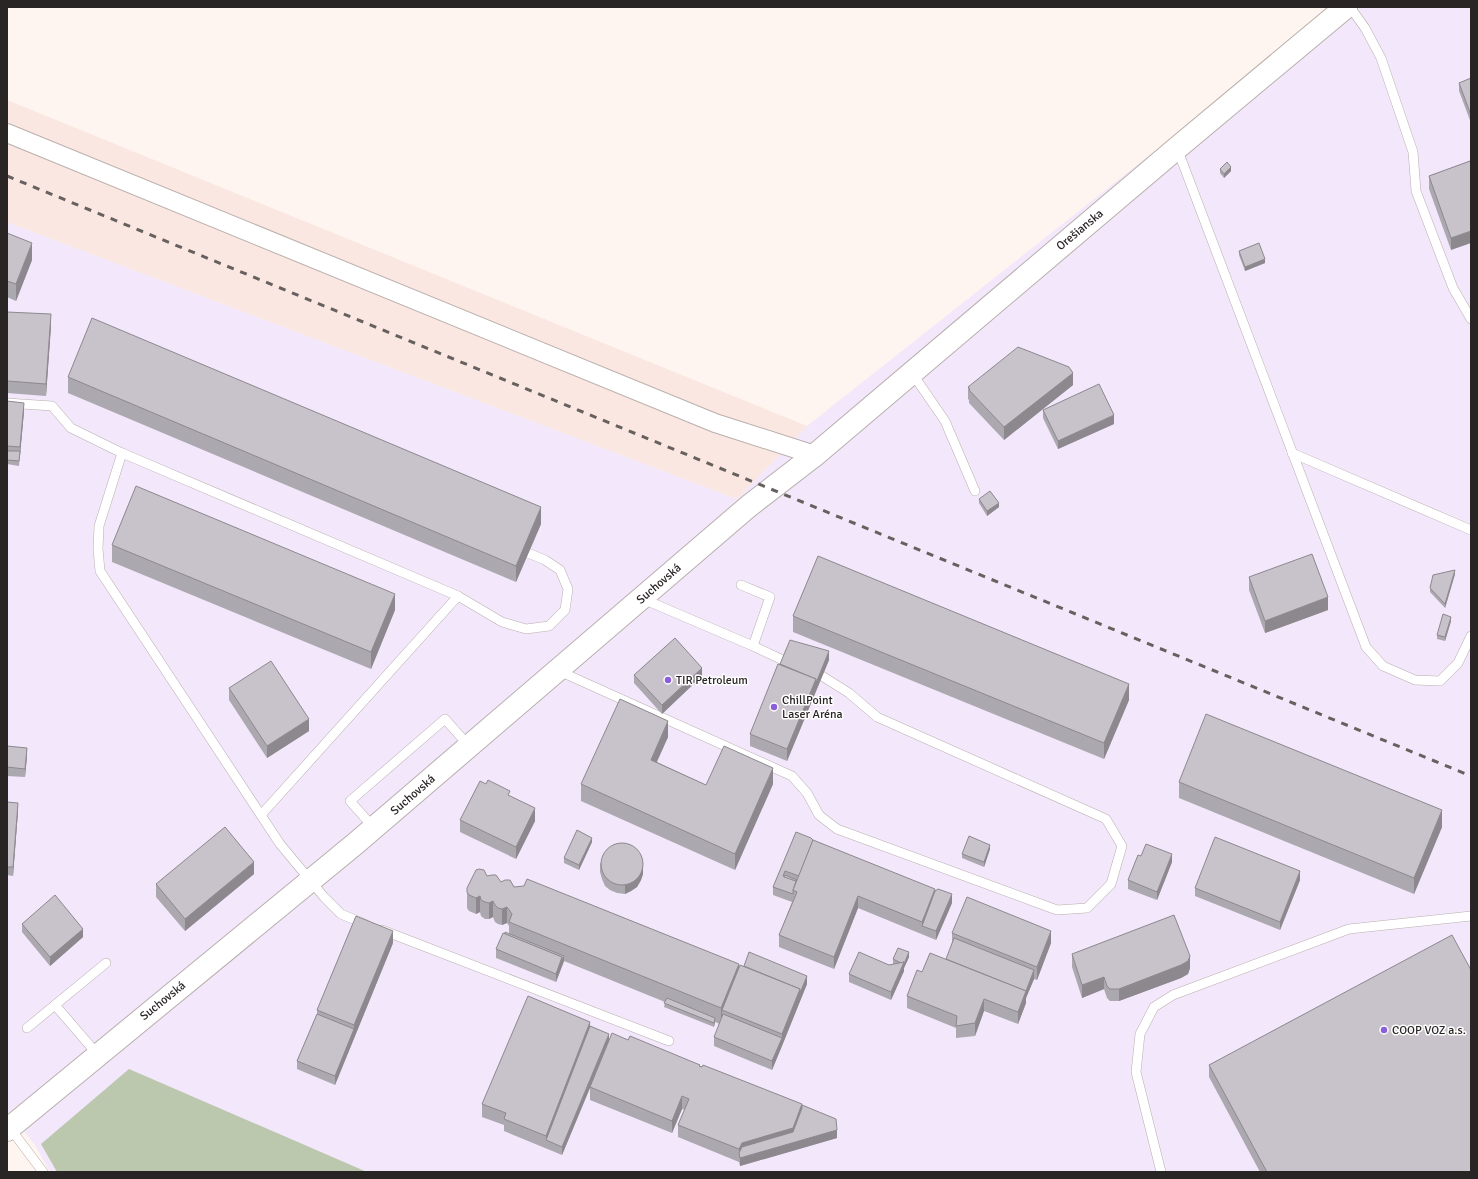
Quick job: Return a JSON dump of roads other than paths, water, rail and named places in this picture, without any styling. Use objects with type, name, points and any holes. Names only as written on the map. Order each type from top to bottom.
[{"type":"street","name":"Orešianska","points":[[815,455],[1177,148],[1346,7]]},
{"type":"street","points":[[7,133],[715,423],[815,455]]},
{"type":"street","name":"Suchovská","points":[[9,1129],[374,828],[749,506],[815,455]]},
{"type":"lane","points":[[1350,7],[1365,28],[1381,58],[1413,152],[1416,191],[1453,288],[1471,319]]},
{"type":"lane","points":[[1177,148],[1366,647],[1383,666],[1415,680],[1440,681],[1458,663],[1471,636]]},
{"type":"lane","points":[[912,373],[945,420],[975,491]]},
{"type":"lane","points":[[7,403],[52,406],[71,428],[122,453],[458,596],[502,622],[526,629],[549,626],[565,610],[568,589],[560,570],[544,560],[528,554]]},
{"type":"lane","points":[[122,453],[99,526],[98,549],[100,571],[280,844],[310,881],[341,914],[669,1041]]},
{"type":"lane","points":[[1292,453],[1471,530]]},
{"type":"lane","points":[[741,585],[770,597],[753,646]]},
{"type":"lane","points":[[261,815],[458,596]]},
{"type":"lane","points":[[641,599],[785,660]]},
{"type":"lane","points":[[558,671],[792,776],[807,793],[819,815],[837,829],[1057,910],[1087,908],[1111,884],[1122,846],[1106,819],[877,717],[849,693],[822,676]]},
{"type":"lane","points":[[374,828],[350,800],[445,719],[469,746]]},
{"type":"lane","points":[[1161,1172],[1136,1072],[1140,1034],[1154,1007],[1172,995],[1349,930],[1471,916]]},
{"type":"lane","points":[[27,1028],[106,963]]},
{"type":"lane","points":[[55,1005],[98,1055]]},
{"type":"lane","points":[[9,1129],[43,1172]]},
{"type":"railway","points":[[7,176],[1471,776]]},
{"type":"place","name":"TIR Petroleum","points":[[668,680]]},
{"type":"place","name":"ChillPoint Laser Aréna","points":[[774,707]]},
{"type":"place","name":"COOP VOZ a.s.","points":[[1384,1030]]}]
